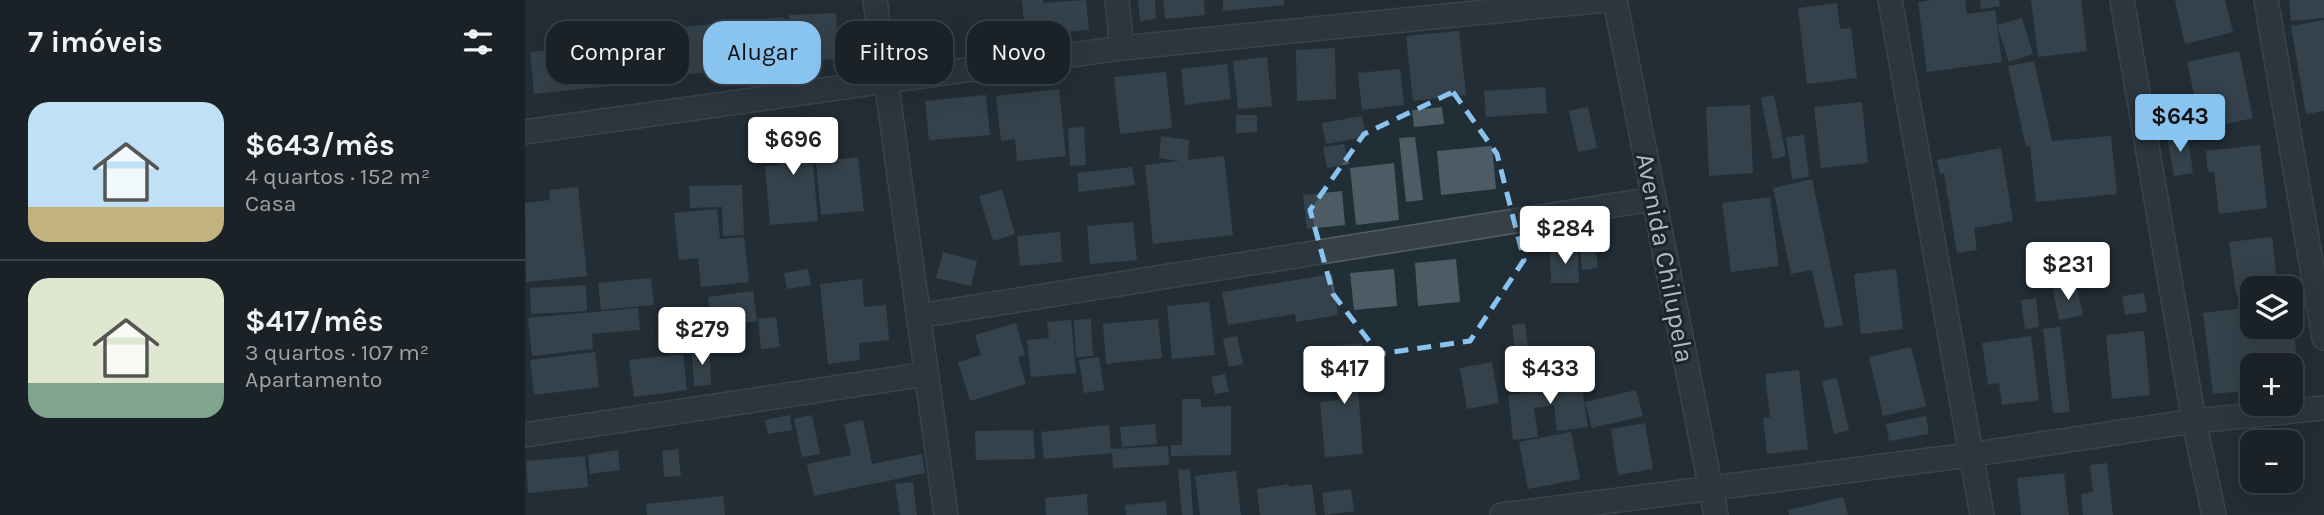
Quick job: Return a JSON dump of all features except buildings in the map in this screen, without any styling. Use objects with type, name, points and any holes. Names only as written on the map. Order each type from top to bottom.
[{"type":"street","points":[[875,0],[877,21]]},
{"type":"street","points":[[1117,0],[1122,48]]},
{"type":"street","points":[[953,71],[1122,48],[1605,0]]},
{"type":"street","name":"Avenida Chilupela","points":[[1615,0],[1716,515]]},
{"type":"street","points":[[1890,0],[1969,455],[1982,515]]},
{"type":"street","points":[[2122,0],[2194,421],[2214,515]]},
{"type":"street","points":[[2266,0],[2324,338]]},
{"type":"street","points":[[525,132],[856,84]]},
{"type":"street","points":[[885,84],[946,515]]},
{"type":"street","points":[[918,316],[1653,199]]},
{"type":"street","points":[[525,435],[926,374]]},
{"type":"street","points":[[1502,515],[1969,455],[2194,421],[2324,408]]},
{"type":"highlighted area","points":[[1453,92],[1497,154],[1524,260],[1470,341],[1379,354],[1333,294],[1310,210],[1364,134]]}]
